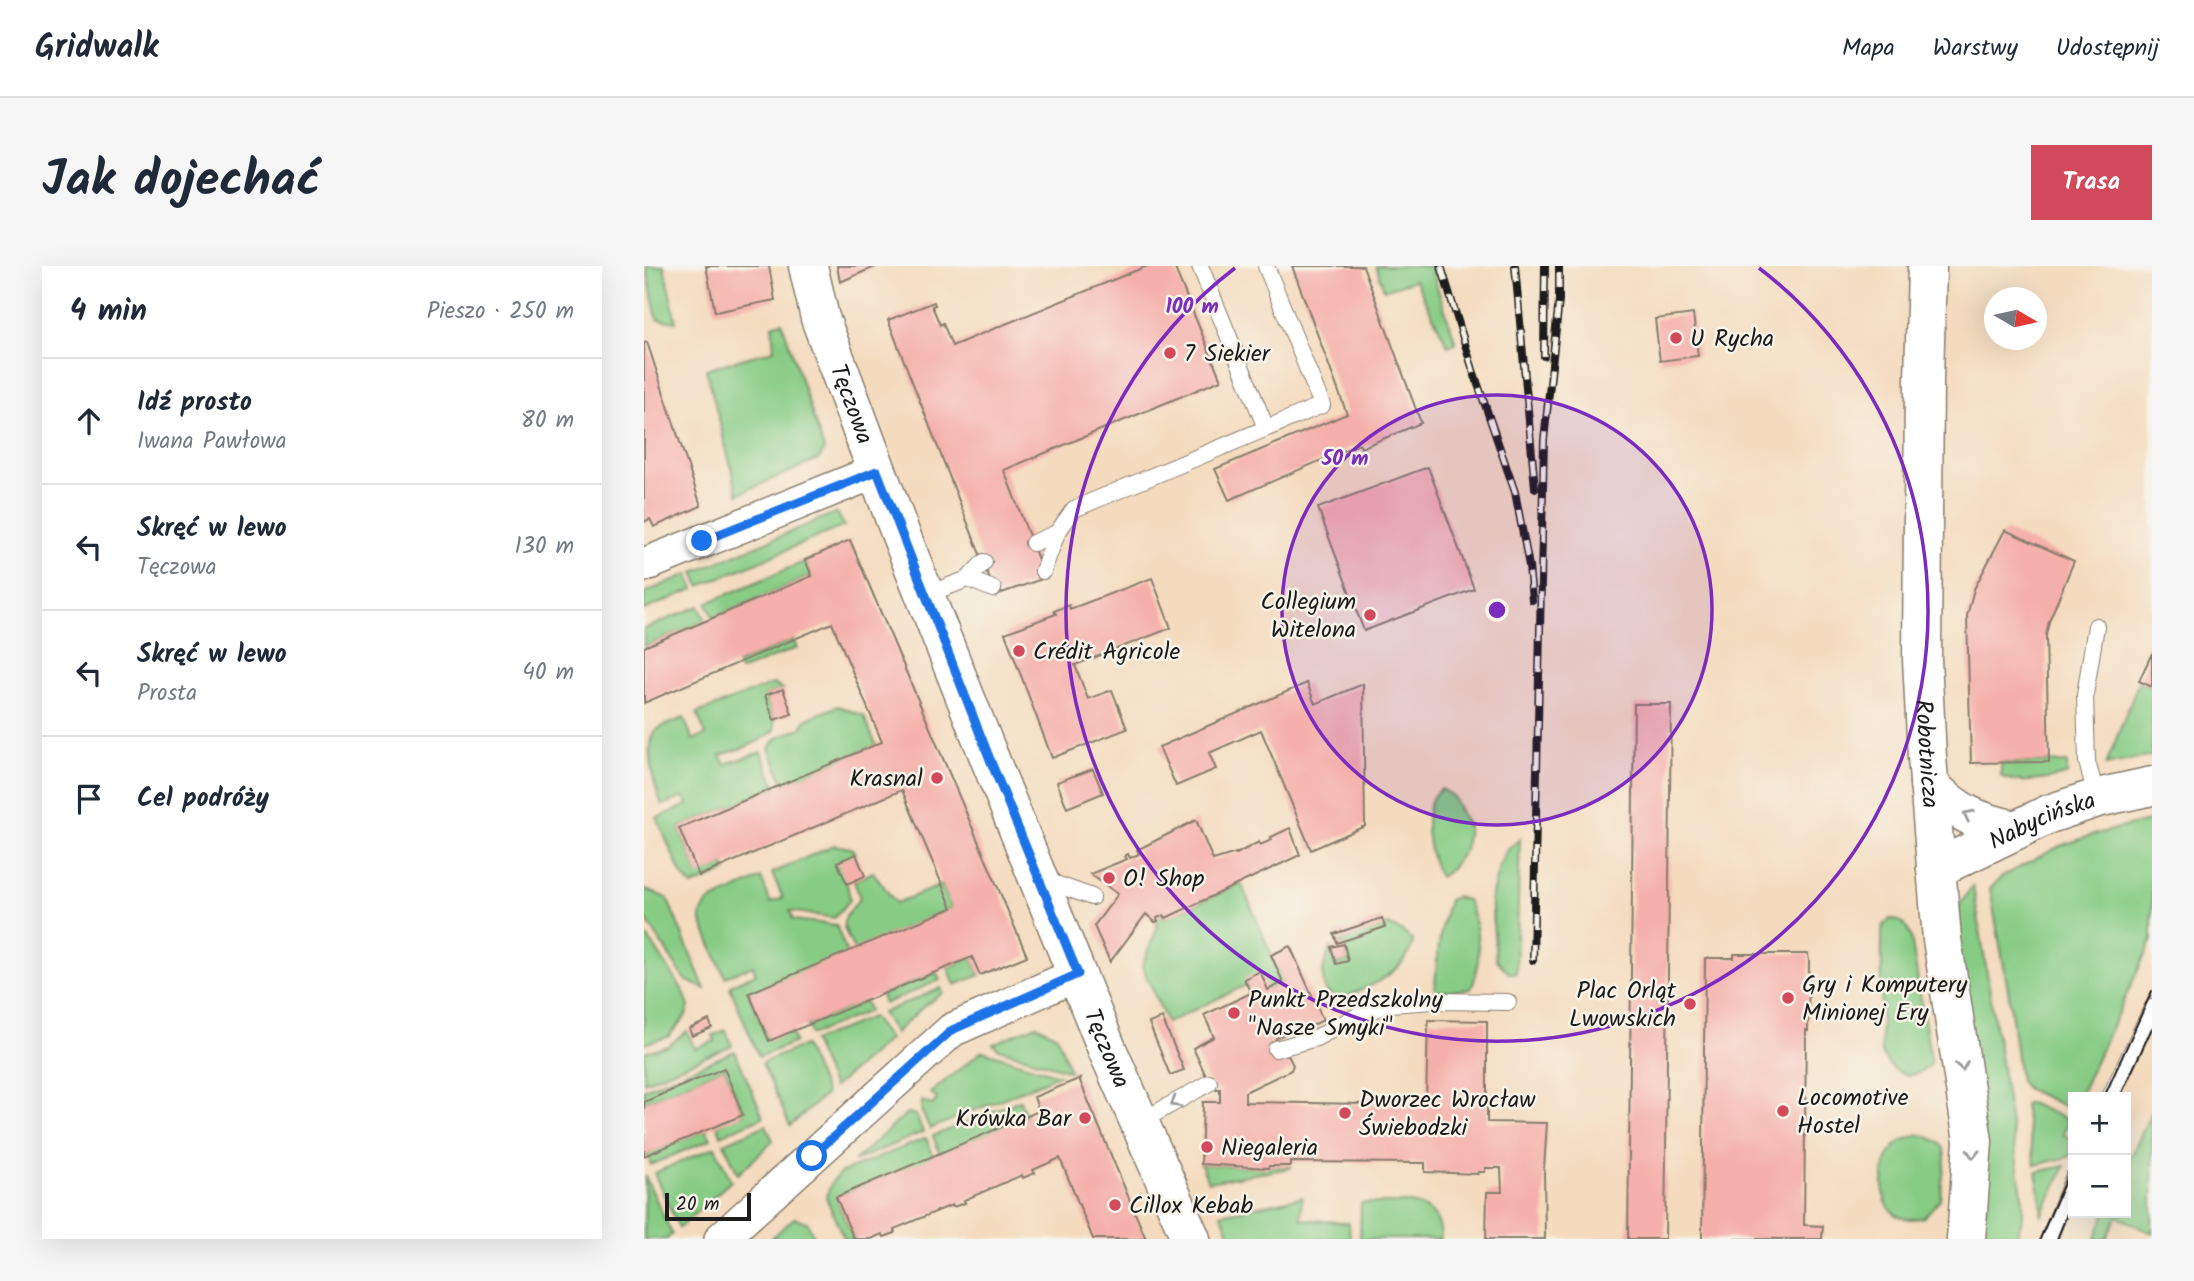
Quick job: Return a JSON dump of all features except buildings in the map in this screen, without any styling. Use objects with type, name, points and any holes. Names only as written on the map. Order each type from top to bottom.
[{"type":"street","name":"Tęczowa","points":[[808,266],[817,307],[925,596],[1107,1049],[1191,1239]]},
{"type":"street","name":"Robotnicza","points":[[1927,266],[1922,659],[1942,939],[1973,1141],[1966,1239]]},
{"type":"street","points":[[644,565],[877,471]]},
{"type":"street","points":[[1929,784],[1945,802],[1966,815],[1986,824],[2016,831]]},
{"type":"street","name":"Nabycińska","points":[[1936,869],[2049,814],[2097,798],[2152,786]]},
{"type":"street","points":[[720,1239],[952,1030],[1078,974]]},
{"type":"lane","points":[[1200,266],[1266,428]]},
{"type":"lane","points":[[1043,571],[1056,533],[1074,509],[1322,405],[1266,266]]},
{"type":"lane","points":[[1033,543],[1056,533]]},
{"type":"lane","points":[[925,596],[968,579],[984,562]]},
{"type":"lane","points":[[968,579],[993,589]]},
{"type":"lane","points":[[2096,626],[2085,695],[2087,762],[2097,798]]},
{"type":"lane","points":[[1038,878],[1093,897]]},
{"type":"lane","points":[[1276,1049],[1316,1038],[1359,1015],[1390,1004],[1434,1001],[1508,1002]]},
{"type":"lane","points":[[2112,1092],[2152,1008]]},
{"type":"lane","points":[[1140,1122],[1209,1083]]},
{"type":"lane","points":[[2049,1239],[2068,1190]]},
{"type":"green space","points":[[646,266],[664,266],[676,322],[657,319]]},
{"type":"green space","points":[[1376,266],[1430,266],[1456,343],[1448,346],[1415,280],[1384,290]]},
{"type":"green space","points":[[782,322],[824,450],[819,459],[738,494],[706,369],[774,350],[772,325]]},
{"type":"green space","points":[[835,513],[844,526],[700,586],[694,572]]},
{"type":"green space","points":[[806,561],[812,576],[713,618],[707,603]]},
{"type":"green space","points":[[688,574],[694,589],[644,610],[644,593]]},
{"type":"green space","points":[[699,606],[706,621],[644,647],[644,629]]},
{"type":"green space","points":[[793,640],[797,648],[740,671],[737,664]]},
{"type":"green space","points":[[2139,681],[2152,687],[2152,756],[2106,765]]},
{"type":"green space","points":[[773,684],[783,689],[765,695],[775,730],[756,742],[720,755],[725,764],[761,752],[776,787],[679,828],[699,875],[724,865],[727,871],[692,886],[681,874],[657,818],[688,805],[684,797],[662,805],[653,778],[651,739],[654,732],[684,718],[693,740],[706,735],[697,713]]},
{"type":"green space","points":[[838,706],[864,716],[876,745],[784,784],[769,748],[778,737],[801,728],[806,719]]},
{"type":"green space","points":[[2067,762],[2067,775],[2025,781],[2001,776],[2001,763]]},
{"type":"green space","points":[[1441,789],[1452,795],[1468,827],[1465,849],[1450,870],[1440,877],[1430,849],[1427,816],[1433,797]]},
{"type":"green space","points":[[2152,820],[2152,940],[2081,1092],[2068,1092],[2068,1108],[2027,1089],[2020,1081],[2009,995],[1990,889],[2001,877],[2060,846]]},
{"type":"green space","points":[[1520,839],[1516,973],[1509,973],[1496,959],[1491,898],[1499,866],[1507,850]]},
{"type":"green space","points":[[834,845],[851,848],[856,854],[847,884],[850,900],[834,918],[790,911],[793,920],[836,925],[847,953],[749,994],[769,1040],[791,1032],[795,1042],[759,1057],[730,987],[756,974],[753,966],[725,977],[701,921],[701,914],[708,902],[761,878],[771,903],[783,898],[772,873]]},
{"type":"green space","points":[[873,872],[896,903],[942,885],[952,908],[854,950],[844,922],[860,898],[854,881]]},
{"type":"green space","points":[[1241,883],[1283,982],[1259,995],[1246,985],[1167,1023],[1142,966],[1157,928],[1157,918],[1164,915],[1166,918]]},
{"type":"green space","points":[[1973,886],[2023,1200],[2023,1215],[2016,1239],[1979,1239],[1954,929],[1960,906]]},
{"type":"green space","points":[[644,889],[667,898],[705,989],[685,980],[644,916]]},
{"type":"green space","points":[[1455,897],[1467,900],[1477,932],[1475,979],[1471,989],[1435,992],[1443,923],[1449,900]]},
{"type":"green space","points":[[1890,919],[1904,924],[1911,937],[1931,1063],[1917,1074],[1909,1075],[1896,1071],[1881,1052],[1882,931]]},
{"type":"green space","points":[[1388,925],[1402,931],[1413,941],[1403,962],[1374,984],[1352,994],[1341,998],[1326,992],[1324,969],[1331,947],[1336,964],[1348,961],[1344,944],[1337,943]]},
{"type":"green space","points":[[644,936],[649,939],[684,992],[689,1007],[685,1017],[668,1037],[644,1044]]},
{"type":"green space","points":[[972,957],[980,975],[955,985],[948,967]]},
{"type":"green space","points":[[936,972],[940,980],[884,1004],[881,995]]},
{"type":"green space","points":[[941,988],[943,993],[924,1006],[895,1033],[882,1013]]},
{"type":"green space","points":[[865,1001],[869,1011],[811,1035],[807,1025]]},
{"type":"green space","points":[[872,1017],[889,1039],[833,1088],[813,1041]]},
{"type":"green space","points":[[1036,1025],[1057,1036],[1070,1071],[999,1049],[993,1044]]},
{"type":"green space","points":[[726,1030],[732,1046],[644,1082],[644,1052],[668,1046],[687,1031],[695,1049],[715,1041],[713,1035]]},
{"type":"green space","points":[[804,1045],[826,1094],[790,1126],[762,1063]]},
{"type":"green space","points":[[735,1051],[763,1117],[721,1135],[717,1125],[743,1114],[724,1068],[644,1102],[644,1089]]},
{"type":"green space","points":[[982,1051],[1059,1075],[930,1129],[921,1110],[922,1101],[933,1105],[937,1098],[930,1093]]},
{"type":"green space","points":[[1020,1100],[1026,1117],[940,1154],[933,1136]]},
{"type":"green space","points":[[2029,1103],[2068,1120],[2063,1134],[2068,1137],[2068,1157],[2035,1165],[2024,1106]]},
{"type":"green space","points":[[2152,1111],[2152,1233],[2121,1218],[2131,1218],[2131,1156]]},
{"type":"green space","points":[[907,1113],[916,1115],[923,1132],[854,1161]]},
{"type":"green space","points":[[766,1125],[773,1141],[738,1174],[724,1143]]},
{"type":"green space","points":[[706,1130],[711,1139],[651,1165],[647,1154]]},
{"type":"green space","points":[[1918,1135],[1927,1136],[1941,1144],[1944,1149],[1940,1199],[1924,1217],[1906,1219],[1893,1212],[1885,1200],[1885,1165],[1896,1145]]},
{"type":"green space","points":[[926,1138],[934,1157],[836,1197],[854,1239],[844,1239],[826,1197],[832,1182],[840,1173]]},
{"type":"green space","points":[[715,1147],[731,1181],[679,1228],[654,1173]]},
{"type":"green space","points":[[1201,1164],[1268,1168],[1291,1166],[1291,1168],[1208,1182]]},
{"type":"green space","points":[[2065,1166],[2041,1217],[2036,1172]]},
{"type":"green space","points":[[645,1176],[672,1234],[667,1239],[644,1239]]},
{"type":"green space","points":[[1302,1197],[1301,1219],[1349,1223],[1350,1239],[1232,1239],[1221,1214]]},
{"type":"green space","points":[[1361,1203],[1411,1203],[1424,1208],[1437,1220],[1441,1239],[1360,1239]]},
{"type":"green space","points":[[794,1218],[807,1222],[815,1239],[770,1239]]},
{"type":"green space","points":[[2103,1218],[2116,1218],[2106,1239],[2095,1239]]},
{"type":"tram line","points":[[2106,1092],[2152,991]]},
{"type":"tram line","points":[[2122,1092],[2152,1028]]},
{"type":"tram line","points":[[2040,1239],[2068,1174]]},
{"type":"tram line","points":[[2057,1239],[2068,1212]]},
{"type":"railway","points":[[1441,266],[1515,492],[1529,566],[1532,600]]},
{"type":"railway","points":[[1515,266],[1535,488]]},
{"type":"railway","points":[[1544,356],[1545,266]]},
{"type":"railway","points":[[1533,960],[1544,440],[1559,300],[1559,266]]},
{"type":"place","name":"U Rycha","points":[[1676,338]]},
{"type":"place","name":"7 Siekier","points":[[1170,353]]},
{"type":"place","name":"Collegium Witelona","points":[[1370,615]]},
{"type":"place","name":"Crédit Agricole","points":[[1019,651]]},
{"type":"place","name":"Krasnal","points":[[937,778]]},
{"type":"place","name":"O! Shop","points":[[1109,878]]},
{"type":"place","name":"Gry i Komputery Minionej Ery","points":[[1788,998]]},
{"type":"place","name":"Plac Orląt Lwowskich","points":[[1690,1004]]},
{"type":"place","name":"Punkt Przedszkolny \"Nasze Smyki\"","points":[[1234,1013]]},
{"type":"place","name":"Locomotive Hostel","points":[[1783,1111]]},
{"type":"place","name":"Dworzec Wrocław Świebodzki","points":[[1345,1113]]},
{"type":"place","name":"Krówka Bar","points":[[1085,1118]]},
{"type":"place","name":"Niegaleria","points":[[1207,1147]]},
{"type":"place","name":"Cillox Kebab","points":[[1115,1205]]},
{"type":"route","points":[[702,541],[877,471],[991,762],[1078,974],[952,1030],[812,1156]]}]
